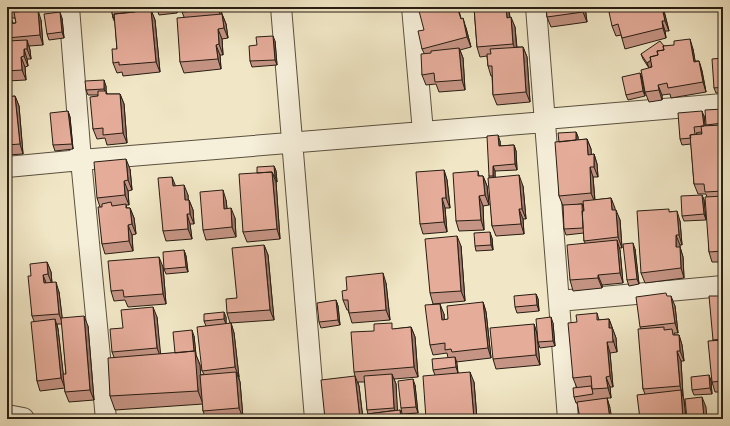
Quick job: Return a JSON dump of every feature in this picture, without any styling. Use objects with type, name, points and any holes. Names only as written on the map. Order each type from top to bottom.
[{"type":"street","points":[[69,7],[106,419]]},
{"type":"street","points":[[281,7],[315,419]]},
{"type":"street","points":[[412,7],[423,132]]},
{"type":"street","points":[[536,7],[568,419]]},
{"type":"street","points":[[7,167],[423,132],[723,104]]},
{"type":"street","points":[[559,302],[723,286]]},
{"type":"street","points":[[7,416],[23,419]]},
{"type":"building","points":[[111,7],[135,7],[135,12],[114,14],[113,18]]},
{"type":"building","points":[[157,7],[174,7],[175,8],[157,9]]},
{"type":"building","points":[[182,7],[218,7],[218,9],[182,12]]},
{"type":"building","points":[[418,7],[457,7],[461,19],[463,18],[467,37],[422,49],[418,31],[424,30]]},
{"type":"building","points":[[474,7],[506,7],[507,18],[511,17],[513,44],[477,47]]},
{"type":"building","points":[[546,7],[582,7],[583,12],[547,17]]},
{"type":"building","points":[[628,7],[662,7],[665,21],[662,21],[663,28],[622,38],[618,24],[612,26],[609,12]]},
{"type":"building","points":[[38,10],[40,35],[7,38],[7,12],[9,11],[10,24],[16,23],[14,12]]},
{"type":"building","points":[[151,10],[156,62],[119,65],[119,62],[113,63],[112,49],[117,49],[114,14]]},
{"type":"building","points":[[60,12],[62,32],[47,34],[44,14]]},
{"type":"building","points":[[222,14],[224,28],[218,29],[219,44],[216,45],[218,59],[180,62],[177,18]]},
{"type":"building","points":[[273,36],[275,60],[250,61],[249,46],[257,45],[256,37]]},
{"type":"building","points":[[690,39],[694,62],[699,61],[703,82],[668,88],[667,83],[658,85],[659,90],[645,92],[641,70],[652,67],[650,57],[658,55],[657,51],[664,50],[663,46],[674,45],[674,41]]},
{"type":"building","points":[[27,40],[27,49],[24,49],[24,56],[21,57],[22,70],[7,71],[7,41]]},
{"type":"building","points":[[660,41],[664,46],[664,50],[657,51],[658,55],[650,57],[651,60],[647,63],[641,54]]},
{"type":"building","points":[[523,47],[526,92],[493,95],[492,66],[488,66],[487,54],[491,54],[490,49]]},
{"type":"building","points":[[459,48],[462,80],[435,82],[434,73],[422,75],[421,54],[431,53],[431,51]]},
{"type":"building","points":[[723,58],[723,87],[714,88],[712,59]]},
{"type":"building","points":[[640,73],[643,91],[626,95],[622,77]]},
{"type":"building","points":[[104,80],[104,89],[86,90],[85,81]]},
{"type":"building","points":[[98,91],[106,91],[106,94],[120,94],[123,133],[103,135],[103,128],[93,129],[90,97],[98,96]]},
{"type":"building","points":[[15,96],[20,144],[7,145],[7,97]]},
{"type":"building","points":[[723,109],[723,123],[706,125],[705,110]]},
{"type":"building","points":[[68,111],[72,144],[53,145],[50,113]]},
{"type":"building","points":[[702,111],[704,126],[694,127],[695,134],[690,135],[691,138],[680,139],[678,113]]},
{"type":"building","points":[[723,125],[723,191],[705,192],[704,184],[694,184],[690,135],[702,134],[701,126]]},
{"type":"building","points":[[576,132],[576,140],[559,142],[558,133]]},
{"type":"building","points":[[498,135],[499,146],[514,145],[515,164],[493,166],[493,176],[489,176],[487,136]]},
{"type":"building","points":[[587,139],[588,155],[594,154],[594,167],[590,167],[591,193],[559,196],[555,142]]},
{"type":"building","points":[[126,159],[128,180],[124,181],[125,195],[97,198],[94,162]]},
{"type":"building","points":[[274,166],[275,176],[272,172],[257,173],[257,167]]},
{"type":"building","points":[[444,170],[446,198],[442,198],[444,222],[420,224],[416,172]]},
{"type":"building","points":[[478,171],[478,176],[483,176],[485,195],[479,196],[481,220],[456,221],[453,173]]},
{"type":"building","points":[[272,172],[277,229],[243,232],[239,174]]},
{"type":"building","points":[[519,175],[522,209],[519,209],[521,224],[492,226],[488,178]]},
{"type":"building","points":[[172,177],[173,186],[184,185],[185,200],[189,200],[190,214],[187,214],[188,229],[163,231],[158,178]]},
{"type":"building","points":[[223,190],[224,209],[231,208],[232,227],[203,230],[200,192]]},
{"type":"building","points":[[702,195],[704,214],[682,216],[681,196]]},
{"type":"building","points":[[723,196],[723,251],[709,252],[705,197]]},
{"type":"building","points":[[611,198],[612,210],[616,210],[618,237],[584,241],[582,211],[584,211],[583,201]]},
{"type":"building","points":[[111,202],[112,206],[126,204],[126,208],[130,208],[132,224],[128,225],[129,241],[102,244],[98,207],[102,207],[102,204]]},
{"type":"building","points":[[582,204],[583,228],[564,229],[563,205]]},
{"type":"building","points":[[669,209],[669,212],[677,211],[679,235],[676,235],[676,247],[680,247],[681,268],[641,273],[637,211]]},
{"type":"building","points":[[490,232],[491,245],[475,246],[474,233]]},
{"type":"building","points":[[457,236],[461,291],[430,293],[425,239]]},
{"type":"building","points":[[617,240],[620,273],[598,275],[598,278],[570,280],[567,245]]},
{"type":"building","points":[[633,243],[637,279],[627,280],[623,244]]},
{"type":"building","points":[[264,245],[270,310],[227,313],[226,299],[237,298],[232,248]]},
{"type":"building","points":[[184,250],[186,267],[164,269],[163,252]]},
{"type":"building","points":[[159,257],[163,294],[124,297],[123,290],[111,291],[108,261]]},
{"type":"building","points":[[47,262],[48,274],[43,275],[44,283],[56,282],[59,314],[32,316],[28,276],[31,276],[30,264]]},
{"type":"building","points":[[383,273],[386,310],[349,313],[348,300],[343,300],[342,291],[347,290],[346,277]]},
{"type":"building","points":[[666,293],[667,296],[671,296],[675,323],[640,327],[636,297]]},
{"type":"building","points":[[536,294],[537,305],[515,307],[514,296]]},
{"type":"building","points":[[709,296],[723,296],[723,339],[713,340]]},
{"type":"building","points":[[336,300],[338,320],[319,322],[317,303]]},
{"type":"building","points":[[483,302],[488,348],[452,352],[451,349],[445,350],[445,343],[430,345],[425,305],[440,304],[442,320],[448,319],[447,306]]},
{"type":"building","points":[[153,307],[157,348],[112,352],[110,329],[123,328],[121,310]]},
{"type":"building","points":[[224,312],[224,319],[204,321],[204,314]]},
{"type":"building","points":[[597,313],[597,320],[609,319],[609,328],[612,328],[613,342],[607,342],[610,376],[606,377],[608,388],[592,389],[591,376],[573,378],[568,323],[577,322],[576,315]]},
{"type":"building","points":[[84,316],[90,390],[65,392],[63,374],[66,374],[61,318]]},
{"type":"building","points":[[551,317],[553,341],[538,342],[536,319]]},
{"type":"building","points":[[55,319],[61,378],[37,381],[31,322]]},
{"type":"building","points":[[231,323],[235,367],[202,371],[197,327]]},
{"type":"building","points":[[392,323],[392,329],[411,327],[414,367],[354,372],[351,332],[374,331],[374,324]]},
{"type":"building","points":[[534,324],[536,355],[493,359],[490,328]]},
{"type":"building","points":[[664,327],[664,330],[672,329],[673,335],[679,335],[680,351],[677,351],[680,386],[643,389],[638,329]]},
{"type":"building","points":[[192,330],[194,351],[175,353],[173,332]]},
{"type":"building","points":[[723,340],[723,381],[712,382],[708,341]]},
{"type":"building","points":[[195,351],[198,391],[110,396],[108,358]]},
{"type":"building","points":[[455,357],[456,367],[433,370],[432,359]]},
{"type":"building","points":[[236,372],[239,408],[203,411],[200,375]]},
{"type":"building","points":[[470,372],[474,419],[426,419],[423,376]]},
{"type":"building","points":[[392,374],[394,408],[367,410],[364,376]]},
{"type":"building","points":[[709,375],[710,388],[692,390],[691,377]]},
{"type":"building","points":[[355,376],[360,419],[325,419],[321,380]]},
{"type":"building","points":[[413,379],[416,407],[401,408],[398,381]]},
{"type":"building","points":[[591,386],[593,394],[574,397],[573,388]]},
{"type":"building","points":[[681,390],[683,419],[640,419],[637,395]]},
{"type":"building","points":[[702,397],[704,418],[714,417],[714,419],[687,419],[685,399]]},
{"type":"building","points":[[607,398],[610,419],[580,419],[577,402]]},
{"type":"building","points":[[400,410],[401,419],[368,419],[367,414]]},
{"type":"building","points":[[408,414],[415,414],[416,419],[409,419]]}]
